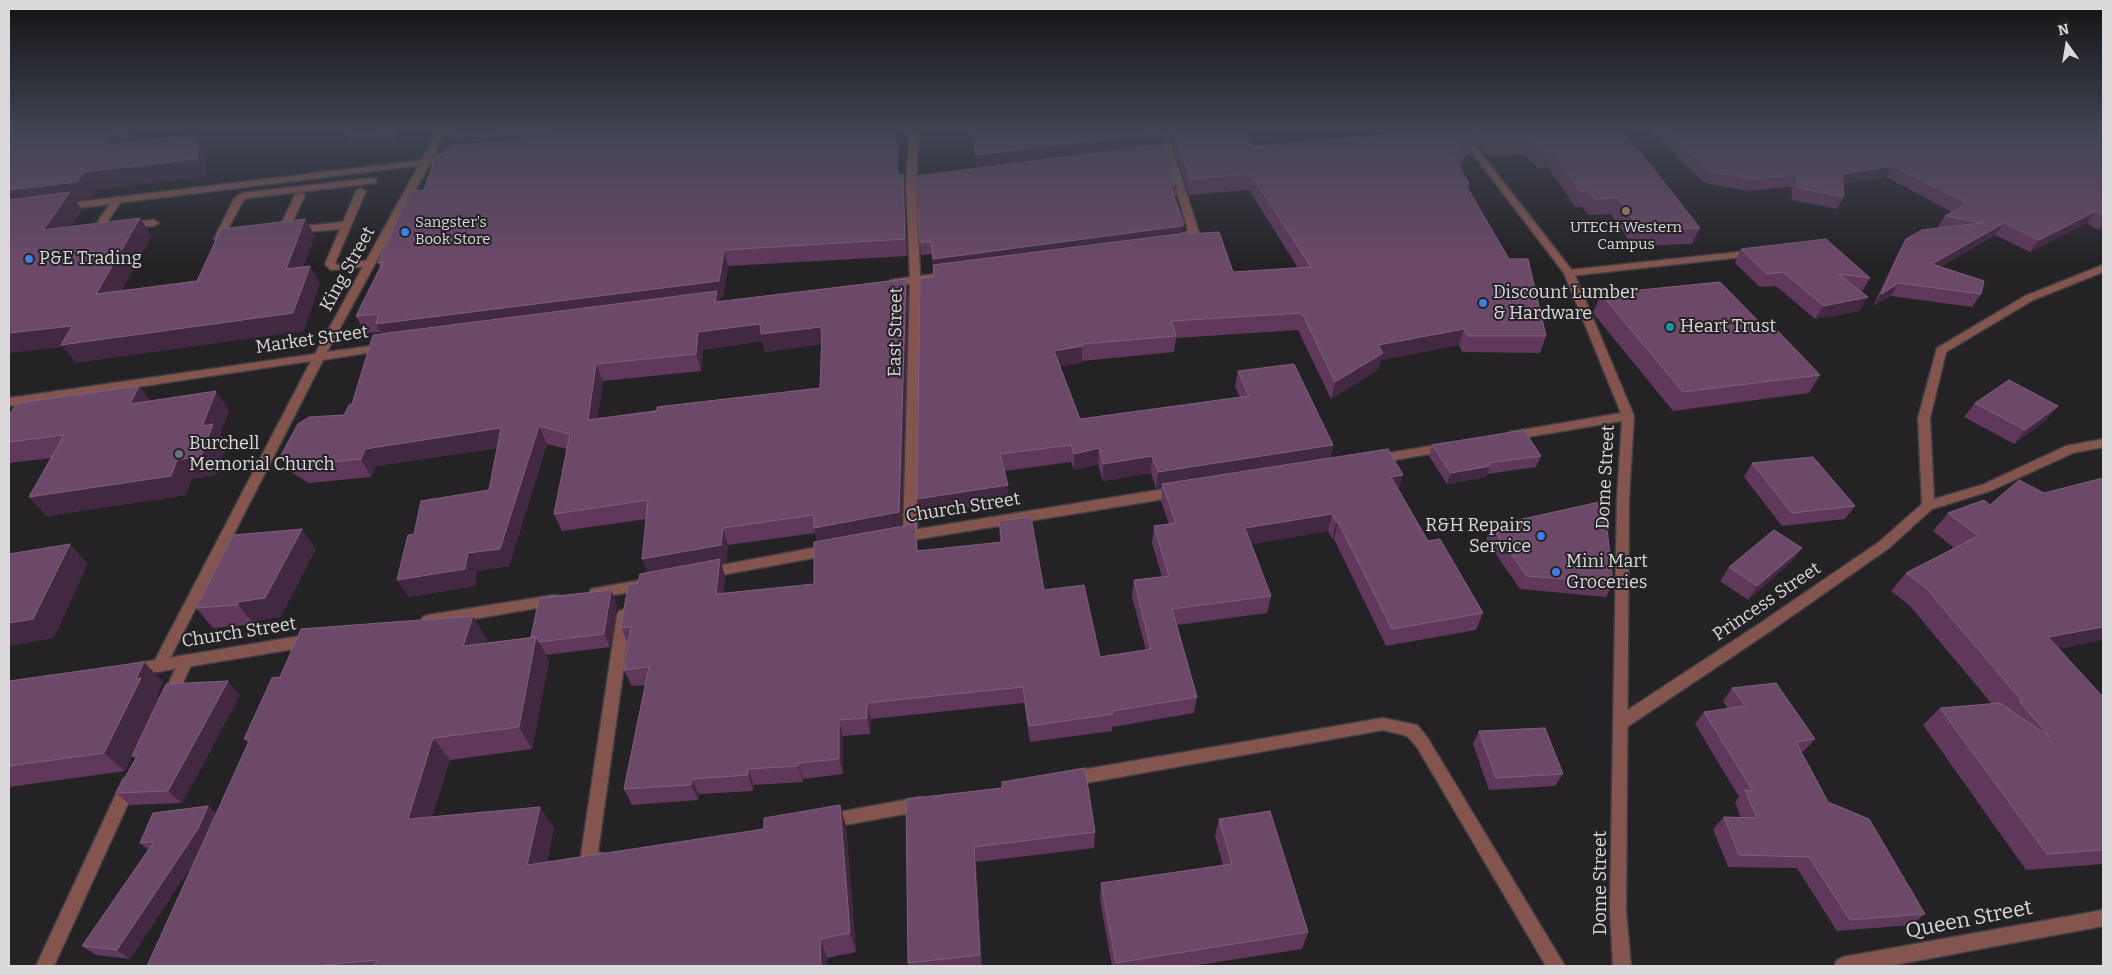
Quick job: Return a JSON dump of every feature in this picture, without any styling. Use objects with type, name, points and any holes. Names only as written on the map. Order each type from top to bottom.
[{"type":"street","points":[[48,209],[319,174]]},
{"type":"street","name":"King Street","points":[[159,666],[320,356],[419,174]]},
{"type":"street","name":"East Street","points":[[910,535],[916,174]]},
{"type":"street","points":[[1167,246],[1186,242],[1194,233],[1174,174]]},
{"type":"street","name":"Dome Street","points":[[1493,174],[1569,273],[1628,416],[1623,498],[1622,722],[1618,911],[1622,966]]},
{"type":"street","points":[[235,238],[219,239],[239,199],[245,196],[373,181]]},
{"type":"street","points":[[361,191],[330,264],[335,268],[371,263]]},
{"type":"street","points":[[300,194],[278,232],[346,225]]},
{"type":"street","points":[[117,200],[103,221],[105,226],[154,222]]},
{"type":"street","points":[[1569,273],[1748,254]]},
{"type":"street","points":[[1928,506],[1924,418],[1941,350],[2029,298],[2103,268]]},
{"type":"street","points":[[875,285],[944,276]]},
{"type":"street","name":"Market Street","points":[[9,402],[400,345]]},
{"type":"street","points":[[1496,438],[1628,416]]},
{"type":"street","name":"Princess Street","points":[[1622,722],[1764,628],[1884,545],[1928,506],[1986,488],[2070,449],[2103,443]]},
{"type":"street","points":[[1363,462],[1458,445]]},
{"type":"street","name":"Church Street","points":[[890,539],[1186,491]]},
{"type":"street","points":[[696,575],[842,548]]},
{"type":"street","points":[[412,624],[658,582]]},
{"type":"street","points":[[617,858],[598,861],[590,856],[628,588]]},
{"type":"street","name":"Church Street","points":[[121,672],[323,638]]},
{"type":"street","points":[[296,660],[304,642]]},
{"type":"street","points":[[161,715],[186,661]]},
{"type":"street","points":[[1049,782],[1383,724],[1412,730],[1422,742],[1556,966]]},
{"type":"street","points":[[45,966],[136,769]]},
{"type":"street","points":[[814,823],[932,803]]},
{"type":"street","name":"Queen Street","points":[[1843,966],[2103,918]]},
{"type":"building","points":[[9,174],[82,174],[77,182],[9,190]]},
{"type":"building","points":[[429,174],[903,174],[905,239],[724,250],[719,281],[376,324],[379,314],[356,316],[383,262],[378,263],[410,191],[424,190]]},
{"type":"building","points":[[1174,174],[1177,184],[1170,185],[1184,224],[1182,226],[933,259],[931,242],[920,242],[917,176]]},
{"type":"building","points":[[1189,174],[1245,174],[1190,179]]},
{"type":"building","points":[[1251,174],[1464,174],[1469,184],[1465,184],[1509,259],[1528,259],[1546,336],[1468,336],[1464,329],[1378,345],[1383,353],[1335,382],[1302,313],[1171,321],[1176,336],[1082,344],[1082,346],[1054,351],[1080,419],[1249,396],[1238,371],[1294,364],[1333,445],[1158,472],[1152,456],[1103,464],[1099,448],[1074,454],[1071,445],[1000,454],[1008,485],[917,499],[920,278],[934,276],[933,265],[1179,234],[1189,231],[1190,234],[1219,232],[1233,272],[1311,267]]},
{"type":"building","points":[[1569,174],[1658,174],[1700,228],[1640,230],[1618,198],[1594,199],[1588,191],[1580,191]]},
{"type":"building","points":[[1728,174],[1842,174],[1844,197],[1798,188],[1797,175],[1751,179]]},
{"type":"building","points":[[1910,174],[2103,174],[2103,215],[2096,211],[2039,240],[2004,223],[1932,264],[1984,281],[1981,294],[1899,283],[1881,294],[1906,239],[1922,230],[1982,223],[1945,216],[1967,203]]},
{"type":"building","points":[[70,192],[43,230],[140,218],[96,294],[197,281],[221,229],[305,219],[286,269],[310,266],[293,313],[61,345],[72,326],[9,333],[9,200]]},
{"type":"building","points":[[1826,239],[1870,278],[1839,274],[1868,297],[1824,306],[1783,272],[1767,274],[1741,249]]},
{"type":"building","points":[[906,279],[899,512],[814,528],[814,515],[723,528],[721,545],[642,559],[648,500],[554,514],[570,434],[539,426],[500,549],[468,553],[465,569],[397,580],[408,535],[414,534],[421,501],[489,490],[501,428],[365,449],[361,459],[297,466],[281,455],[298,424],[309,417],[344,415],[349,405],[352,404],[373,335],[717,291],[715,302]],"holes":[[[760,324],[761,334],[821,327],[820,388],[657,407],[657,411],[588,420],[596,364],[696,354],[698,332]]]},
{"type":"building","points":[[1720,282],[1766,329],[1775,328],[1820,375],[1683,392],[1601,294]]},
{"type":"building","points":[[2009,380],[2058,406],[2025,430],[1975,403]]},
{"type":"building","points":[[139,386],[130,404],[216,391],[202,426],[213,424],[201,456],[177,460],[171,476],[29,497],[64,435],[9,442],[9,415],[17,403]]},
{"type":"building","points":[[1524,430],[1541,456],[1488,463],[1490,466],[1451,473],[1432,445]]},
{"type":"building","points":[[1388,449],[1403,475],[1391,477],[1428,541],[1440,539],[1483,613],[1392,629],[1338,522],[1336,522],[1332,514],[1245,528],[1271,596],[1172,609],[1197,697],[1112,711],[1113,714],[1029,726],[1023,687],[867,703],[867,718],[839,720],[839,759],[798,763],[798,766],[748,769],[748,775],[692,779],[691,785],[624,789],[649,667],[624,670],[631,627],[621,628],[628,585],[638,583],[640,574],[720,559],[716,594],[814,584],[814,542],[915,524],[917,551],[1002,542],[999,521],[1031,517],[1044,590],[1084,585],[1100,657],[1151,649],[1134,580],[1169,576],[1154,526],[1176,523],[1162,484]]},
{"type":"building","points":[[1813,457],[1855,506],[1792,513],[1752,463]]},
{"type":"building","points":[[2103,478],[2103,545],[2100,546],[2103,548],[2103,627],[2048,637],[2103,697],[2103,850],[2047,854],[1940,708],[2000,703],[2050,737],[2020,702],[2022,701],[1926,588],[1906,573],[1978,536],[1948,513],[1984,500],[1990,505],[2019,480],[2044,493]]},
{"type":"building","points":[[1604,501],[1613,583],[1527,576],[1491,526]]},
{"type":"building","points":[[302,529],[265,598],[238,602],[238,605],[196,608],[233,535]]},
{"type":"building","points":[[1774,530],[1802,548],[1757,586],[1729,567]]},
{"type":"building","points":[[70,544],[33,619],[9,623],[9,554]]},
{"type":"building","points":[[611,590],[604,634],[539,642],[536,637],[531,637],[539,598]]},
{"type":"building","points":[[473,616],[463,646],[536,637],[519,727],[433,738],[408,819],[540,807],[527,865],[764,829],[764,818],[840,805],[850,933],[820,939],[821,966],[375,966],[377,960],[316,966],[147,966],[250,739],[244,739],[272,678],[280,677],[301,629]]},
{"type":"building","points":[[144,662],[136,679],[141,678],[104,753],[9,766],[9,681]]},
{"type":"building","points":[[228,681],[168,791],[116,793],[138,755],[132,756],[166,684]]},
{"type":"building","points":[[1776,683],[1815,739],[1796,742],[1828,802],[1869,819],[1925,914],[1850,920],[1809,857],[1739,855],[1724,817],[1757,818],[1745,790],[1753,791],[1704,712],[1745,706],[1732,688]]},
{"type":"building","points":[[1545,728],[1563,774],[1496,778],[1479,731]]},
{"type":"building","points":[[1085,768],[1095,832],[974,847],[980,955],[908,963],[906,799],[1002,788],[1002,782]]},
{"type":"building","points":[[208,806],[198,829],[117,950],[82,946],[154,842],[140,843],[153,813]]},
{"type":"building","points":[[1270,811],[1308,932],[1116,963],[1101,883],[1232,864],[1219,819]]},
{"type":"place","name":"UTECH Western Campus","points":[[1626,211]]},
{"type":"place","name":"Sangster's Book Store","points":[[405,232]]},
{"type":"place","name":"P&E Trading","points":[[29,259]]},
{"type":"place","name":"Discount Lumber & Hardware","points":[[1483,303]]},
{"type":"place","name":"Heart Trust","points":[[1670,327]]},
{"type":"place","name":"Burchell Memorial Church","points":[[179,454]]},
{"type":"place","name":"R&H Repairs Service","points":[[1541,536]]},
{"type":"place","name":"Mini Mart Groceries","points":[[1556,572]]}]
